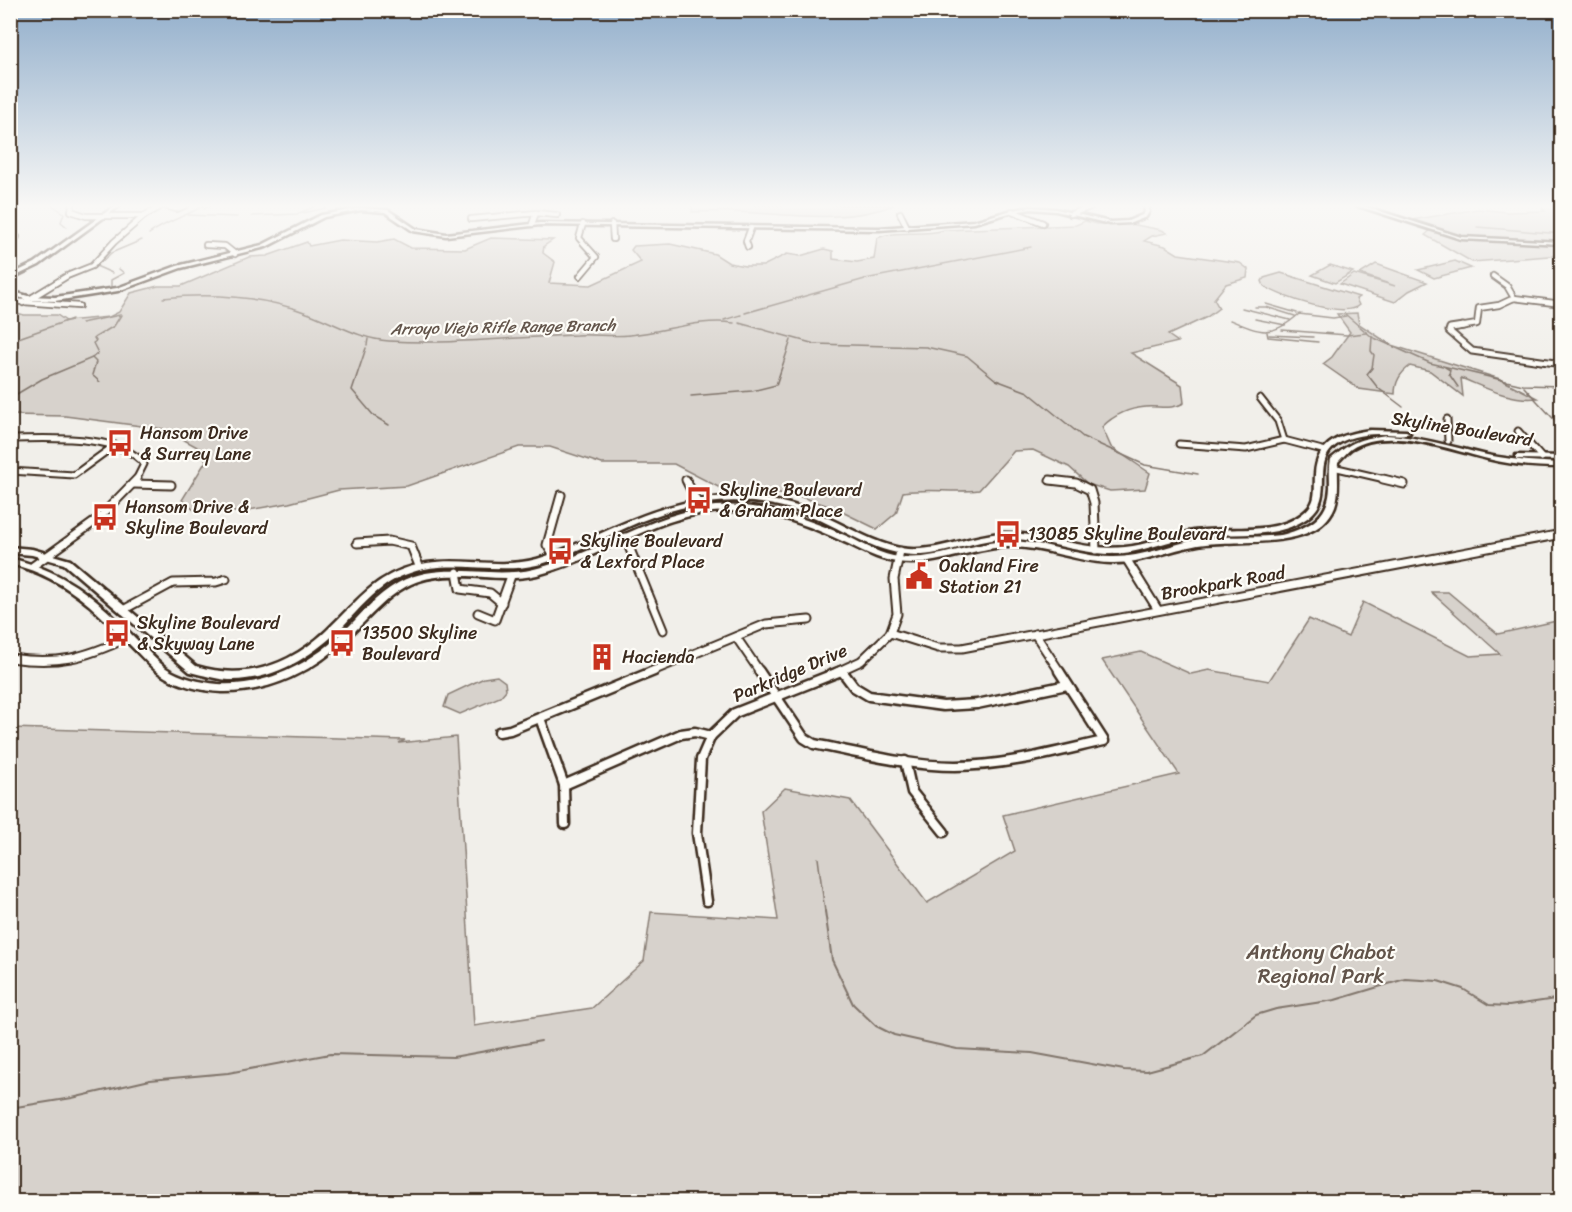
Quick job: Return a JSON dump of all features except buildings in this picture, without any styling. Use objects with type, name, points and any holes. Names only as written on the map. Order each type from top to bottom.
[{"type":"main road","points":[[10,276],[40,262]]},
{"type":"main road","name":"Skyline Boulevard","points":[[1326,451],[1340,440],[1371,433],[1406,433],[1510,456],[1562,458]]},
{"type":"main road","name":"Skyline Boulevard","points":[[1333,467],[1340,453],[1350,446],[1369,440],[1391,438],[1427,442],[1509,461],[1562,465]]},
{"type":"main road","points":[[10,550],[49,556],[67,562],[193,669],[214,675],[239,676],[274,669],[296,659],[329,634],[363,595],[393,576],[419,566],[448,563],[516,566],[554,556],[654,514],[697,502],[728,499],[776,502],[813,514],[899,556],[926,553],[1002,536],[1033,538],[1096,550],[1132,550],[1197,533],[1263,531],[1295,522],[1317,504],[1320,464],[1326,451]]},
{"type":"main road","points":[[10,561],[52,572],[72,586],[176,680],[204,688],[235,687],[277,678],[324,654],[384,594],[400,584],[435,573],[457,572],[511,576],[551,568],[697,511],[734,508],[790,516],[875,554],[934,561],[1006,544],[1030,545],[1089,558],[1127,560],[1203,541],[1281,537],[1306,529],[1324,517],[1329,509],[1333,498],[1333,467]]},
{"type":"main road","points":[[235,687],[239,676]]},
{"type":"street","points":[[23,303],[67,276],[92,266],[97,262]]},
{"type":"street","points":[[10,292],[33,298],[63,298],[96,294],[202,262]]},
{"type":"street","points":[[580,276],[594,262]]},
{"type":"street","points":[[1493,276],[1508,286],[1514,298]]},
{"type":"street","points":[[1562,304],[1514,298],[1498,305],[1479,308],[1477,324],[1449,328],[1449,331],[1467,349],[1478,353],[1562,364]]},
{"type":"street","points":[[10,302],[79,306]]},
{"type":"street","points":[[1260,398],[1278,421],[1284,440]]},
{"type":"street","points":[[1447,419],[1448,441]]},
{"type":"street","points":[[1518,431],[1542,458]]},
{"type":"street","points":[[10,439],[115,445],[134,450],[143,459],[142,471],[134,484],[88,528],[33,566]]},
{"type":"street","points":[[1179,444],[1246,449],[1284,440],[1326,451]]},
{"type":"street","points":[[10,471],[74,475],[115,445]]},
{"type":"street","points":[[1333,467],[1404,484]]},
{"type":"street","points":[[686,480],[697,502]]},
{"type":"street","points":[[1050,480],[1076,483],[1090,490],[1094,503],[1096,550]]},
{"type":"street","points":[[134,484],[171,485]]},
{"type":"street","points":[[554,556],[547,544],[561,495]]},
{"type":"street","name":"Brookpark Road","points":[[890,633],[926,646],[952,650],[1562,534]]},
{"type":"street","points":[[626,537],[663,630]]},
{"type":"street","points":[[357,543],[390,541],[411,546],[419,566]]},
{"type":"street","name":"Parkridge Drive","points":[[707,901],[705,873],[697,833],[701,759],[711,735],[735,713],[842,670],[873,652],[890,633],[898,606],[894,579],[899,556]]},
{"type":"street","points":[[1127,560],[1158,610]]},
{"type":"street","points":[[457,572],[460,589],[490,592],[502,603]]},
{"type":"street","points":[[478,613],[495,620],[511,576]]},
{"type":"street","points":[[123,610],[173,583],[216,582],[226,579]]},
{"type":"street","points":[[499,732],[540,718],[777,621],[809,620]]},
{"type":"street","points":[[736,637],[804,738],[814,744],[905,761],[979,766],[1104,741],[1035,634]]},
{"type":"street","points":[[10,658],[42,664],[72,662],[127,638]]},
{"type":"street","points":[[842,670],[854,687],[869,696],[943,706],[977,704],[1067,685]]},
{"type":"street","points":[[540,718],[564,785],[565,824]]},
{"type":"street","points":[[564,785],[681,734],[695,732],[711,735]]},
{"type":"street","points":[[905,761],[904,778],[907,788],[944,832]]},
{"type":"green space","points":[[238,262],[554,262],[549,283],[591,285],[641,262],[727,262],[745,266],[763,266],[772,262],[1230,262],[1240,263],[1248,269],[1247,278],[1226,284],[1214,299],[1219,308],[1207,317],[1168,335],[1178,342],[1131,353],[1182,385],[1184,403],[1170,407],[1134,409],[1116,416],[1102,427],[1111,447],[1150,473],[1145,489],[1110,491],[1088,484],[1069,467],[1033,450],[1014,451],[979,490],[903,492],[896,513],[877,529],[832,507],[795,495],[726,491],[674,464],[602,464],[550,447],[519,447],[407,486],[339,490],[289,503],[237,512],[194,510],[182,500],[206,461],[201,449],[164,429],[65,416],[11,415],[10,311],[24,315],[57,315],[66,321],[109,317],[119,312],[131,293],[158,286],[181,286]]},
{"type":"green space","points":[[1453,262],[1471,268],[1434,278],[1418,270]]},
{"type":"green space","points":[[1376,264],[1427,282],[1409,291],[1395,302],[1340,284],[1354,274],[1395,286],[1360,274]]},
{"type":"green space","points":[[1330,265],[1353,272],[1335,283],[1312,275]]},
{"type":"green space","points":[[1281,273],[1359,297],[1356,299],[1359,305],[1352,309],[1340,309],[1312,305],[1284,296],[1264,286],[1262,281],[1264,278]]},
{"type":"green space","points":[[1357,313],[1359,324],[1391,345],[1500,379],[1537,398],[1508,396],[1461,378],[1463,396],[1430,371],[1410,366],[1399,378],[1395,394],[1359,389],[1323,364],[1332,357],[1350,332],[1337,314]]},
{"type":"green space","name":"Anthony Chabot Regional Park","points":[[1431,592],[1448,592],[1498,634],[1561,620],[1561,1201],[11,1201],[11,728],[405,740],[399,743],[456,737],[474,1026],[592,1008],[644,961],[651,912],[778,920],[761,811],[785,788],[850,800],[927,903],[1015,851],[1003,815],[1179,774],[1102,660],[1141,652],[1191,674],[1209,670],[1269,681],[1309,619],[1348,637],[1363,602],[1470,656],[1500,654]]},
{"type":"green space","points":[[497,676],[505,682],[506,690],[500,697],[460,714],[444,707],[448,695],[484,678]]},
{"type":"waterway","points":[[101,262],[96,266],[112,273]]},
{"type":"waterway","points":[[745,313],[865,279],[955,262]]},
{"type":"waterway","points":[[98,291],[111,287],[111,280],[124,273],[119,269]]},
{"type":"waterway","name":"Arroyo Viejo Rifle Range Branch","points":[[163,298],[218,296],[254,299],[290,307],[357,334],[389,341],[436,342],[576,335],[623,336],[708,322],[734,323]]},
{"type":"waterway","points":[[1266,304],[1297,313]]},
{"type":"waterway","points":[[1255,307],[1266,307],[1295,316]]},
{"type":"waterway","points":[[1242,308],[1290,320]]},
{"type":"waterway","points":[[1285,325],[1299,314],[1333,318],[1346,316]]},
{"type":"waterway","points":[[1345,314],[1372,337]]},
{"type":"waterway","points":[[81,323],[120,315]]},
{"type":"waterway","points":[[92,358],[98,353],[93,343],[96,341],[94,338],[114,326],[121,315]]},
{"type":"waterway","points":[[724,320],[741,315]]},
{"type":"waterway","points":[[10,341],[72,319]]},
{"type":"waterway","points":[[1255,319],[1285,325]]},
{"type":"waterway","points":[[1230,320],[1250,328],[1266,331],[1285,325]]},
{"type":"waterway","points":[[739,323],[815,344],[926,347],[967,356],[996,380],[1028,392],[1083,437],[1145,465],[1198,474]]},
{"type":"waterway","points":[[1282,330],[1347,335],[1366,333]]},
{"type":"waterway","points":[[1267,332],[1268,337],[1318,342]]},
{"type":"waterway","points":[[1269,335],[1313,337]]},
{"type":"waterway","points":[[1372,337],[1430,363],[1523,385],[1562,386]]},
{"type":"waterway","points":[[1372,337],[1371,351],[1374,355],[1372,368],[1367,374],[1378,388],[1403,407]]},
{"type":"waterway","points":[[367,345],[368,339]]},
{"type":"waterway","points":[[691,396],[752,391],[776,385],[791,340]]},
{"type":"waterway","points":[[366,348],[352,390],[374,416],[389,425]]},
{"type":"waterway","points":[[10,398],[42,379],[92,358]]},
{"type":"waterway","points":[[92,358],[96,362],[92,375],[100,382]]},
{"type":"waterway","points":[[1445,367],[1450,370],[1449,374],[1458,387]]},
{"type":"waterway","points":[[1524,387],[1562,428]]},
{"type":"waterway","points":[[818,858],[825,912]]},
{"type":"waterway","points":[[825,911],[832,960],[853,1004],[876,1026],[894,1035],[957,1049],[1032,1053],[1124,1070],[1147,1071],[1203,1056],[1256,1015],[1276,1009],[1335,1000],[1405,979],[1438,981],[1463,989],[1489,1005],[1509,1006],[1562,998]]},
{"type":"waterway","points":[[10,1108],[72,1098],[150,1080],[228,1073],[330,1054],[453,1057],[541,1041]]},
{"type":"place","name":"Hansom Drive & Surrey Lane","points":[[120,443]]},
{"type":"place","name":"Skyline Boulevard & Graham Place","points":[[699,500]]},
{"type":"place","name":"Hansom Drive & Skyline Boulevard","points":[[105,517]]},
{"type":"place","name":"13085 Skyline Boulevard","points":[[1008,534]]},
{"type":"place","name":"Skyline Boulevard & Lexford Place","points":[[560,551]]},
{"type":"place","name":"Oakland Fire Station 21","points":[[919,576]]},
{"type":"place","name":"Skyline Boulevard & Skyway Lane","points":[[117,633]]},
{"type":"place","name":"13500 Skyline Boulevard","points":[[342,643]]},
{"type":"place","name":"Hacienda","points":[[602,657]]}]
